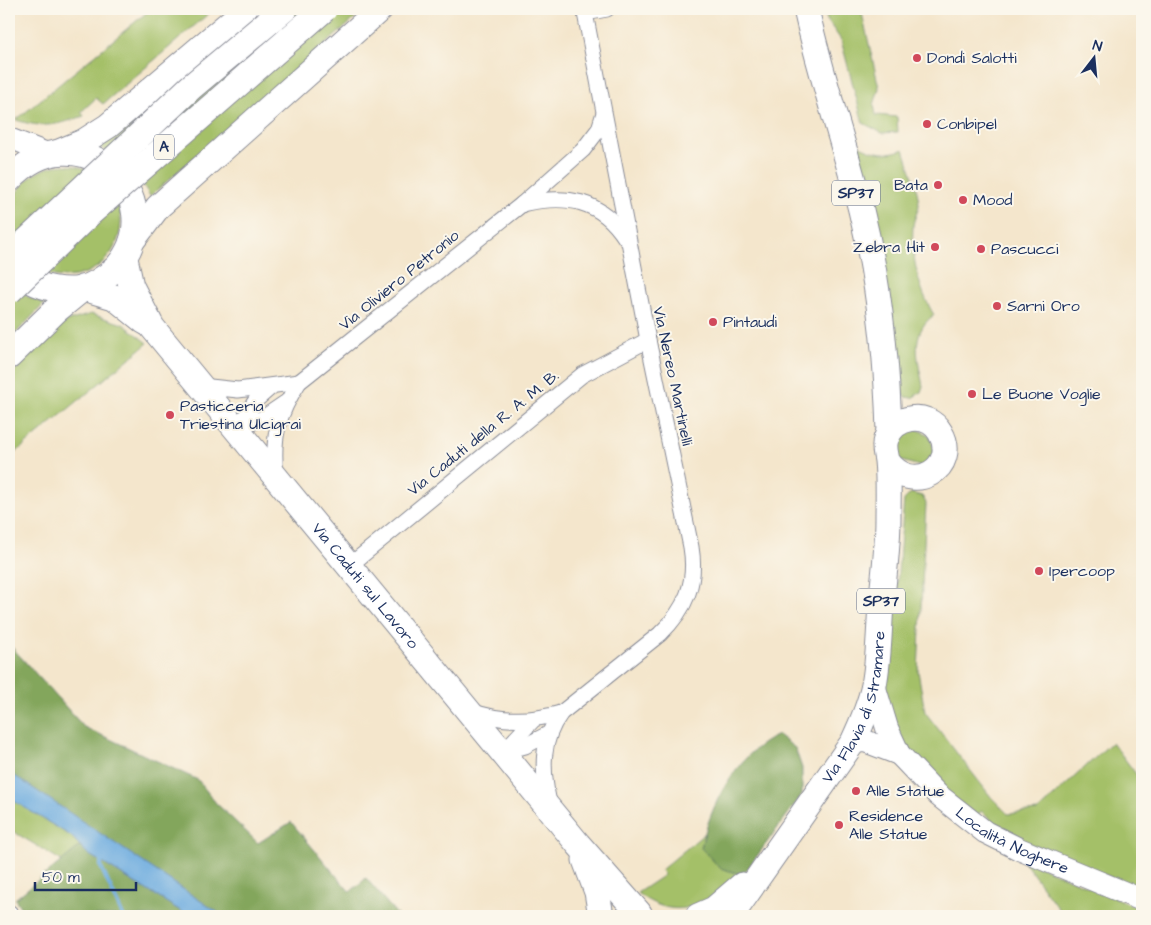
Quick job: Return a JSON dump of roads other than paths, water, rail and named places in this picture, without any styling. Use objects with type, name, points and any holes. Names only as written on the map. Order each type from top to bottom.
[{"type":"highway","name":"A","points":[[9,260],[191,87],[284,9]]},
{"type":"highway","name":"A","points":[[9,290],[98,206],[324,9]]},
{"type":"highway","points":[[9,356],[56,310],[83,288]]},
{"type":"main road","points":[[9,180],[21,167],[40,156],[55,153],[83,142],[108,126],[246,9]]},
{"type":"main road","points":[[9,260],[28,281],[52,290],[83,288],[109,275],[158,207],[380,9]]},
{"type":"main road","name":"Via Flavia di Stramare","points":[[731,916],[853,742],[865,717],[874,685],[888,516],[885,441],[889,432],[888,380],[874,270],[863,219],[806,9]]},
{"type":"main road","name":"Via Caduti sul Lavoro","points":[[55,153],[80,153],[101,162],[122,182],[131,200],[135,220],[128,249],[130,286],[152,327],[551,810],[634,915]]},
{"type":"main road","name":"Via Caduti sul Lavoro","points":[[83,288],[114,297],[152,327]]},
{"type":"main road","name":"Via Flavia di Stramare","points":[[888,380],[900,403],[914,418],[934,425],[944,441],[945,450],[937,468],[920,478],[910,478],[896,492],[888,516]]},
{"type":"main road","points":[[889,432],[895,425],[914,418]]},
{"type":"main road","points":[[887,461],[900,475],[910,478]]},
{"type":"main road","name":"Località Noghere","points":[[874,685],[887,728],[899,754],[938,794],[985,832],[1019,850],[1142,900]]},
{"type":"main road","name":"Località Noghere","points":[[853,742],[865,741],[899,754]]},
{"type":"main road","name":"Via Caduti sul Lavoro","points":[[578,844],[597,892],[601,916]]},
{"type":"main road","name":"Via Flavia di Stramare","points":[[698,916],[714,909],[776,852]]},
{"type":"street","name":"Via Nereo Martinelli","points":[[551,810],[543,767],[548,734],[560,713],[660,634],[675,619],[691,586],[693,562],[603,114],[585,13],[607,9]]},
{"type":"street","name":"Via Oliviero Petronio","points":[[276,477],[273,447],[278,424],[286,402],[299,382],[521,204],[593,140],[600,129],[603,114]]},
{"type":"street","points":[[9,138],[55,153]]},
{"type":"street","points":[[521,204],[559,199],[584,203],[604,213],[618,226],[629,244]]},
{"type":"street","name":"Via Caduti della R. A. M. B.","points":[[349,566],[582,375],[648,340]]},
{"type":"street","name":"Via Oliviero Petronio","points":[[201,386],[238,390],[299,382]]},
{"type":"street","points":[[237,429],[256,400],[271,387]]},
{"type":"street","name":"Via Oliviero Petronio","points":[[237,429],[263,418],[286,402]]},
{"type":"street","name":"Via Nereo Martinelli","points":[[468,710],[502,719],[534,719],[560,713]]},
{"type":"street","name":"Via Nereo Martinelli","points":[[503,752],[516,735],[534,719]]},
{"type":"street","points":[[503,752],[525,746],[548,734]]},
{"type":"street","points":[[9,912],[12,916]]},
{"type":"water","points":[[9,772],[223,916],[189,916],[88,854],[71,836],[9,798]]},
{"type":"waterway","points":[[101,858],[101,867],[123,916]]},
{"type":"place","name":"Dondi Salotti","points":[[917,58]]},
{"type":"place","name":"Conbipel","points":[[927,124]]},
{"type":"place","name":"Bata","points":[[938,185]]},
{"type":"place","name":"Mood","points":[[963,200]]},
{"type":"place","name":"Zebra Hit","points":[[935,247]]},
{"type":"place","name":"Pascucci","points":[[981,249]]},
{"type":"place","name":"Sarni Oro","points":[[997,306]]},
{"type":"place","name":"Pintaudi","points":[[713,322]]},
{"type":"place","name":"Le Buone Voglie","points":[[972,394]]},
{"type":"place","name":"Pasticceria Triestina Ulcigrai","points":[[170,415]]},
{"type":"place","name":"Ipercoop","points":[[1039,571]]},
{"type":"place","name":"Alle Statue","points":[[856,791]]},
{"type":"place","name":"Residence Alle Statue","points":[[839,825]]}]
